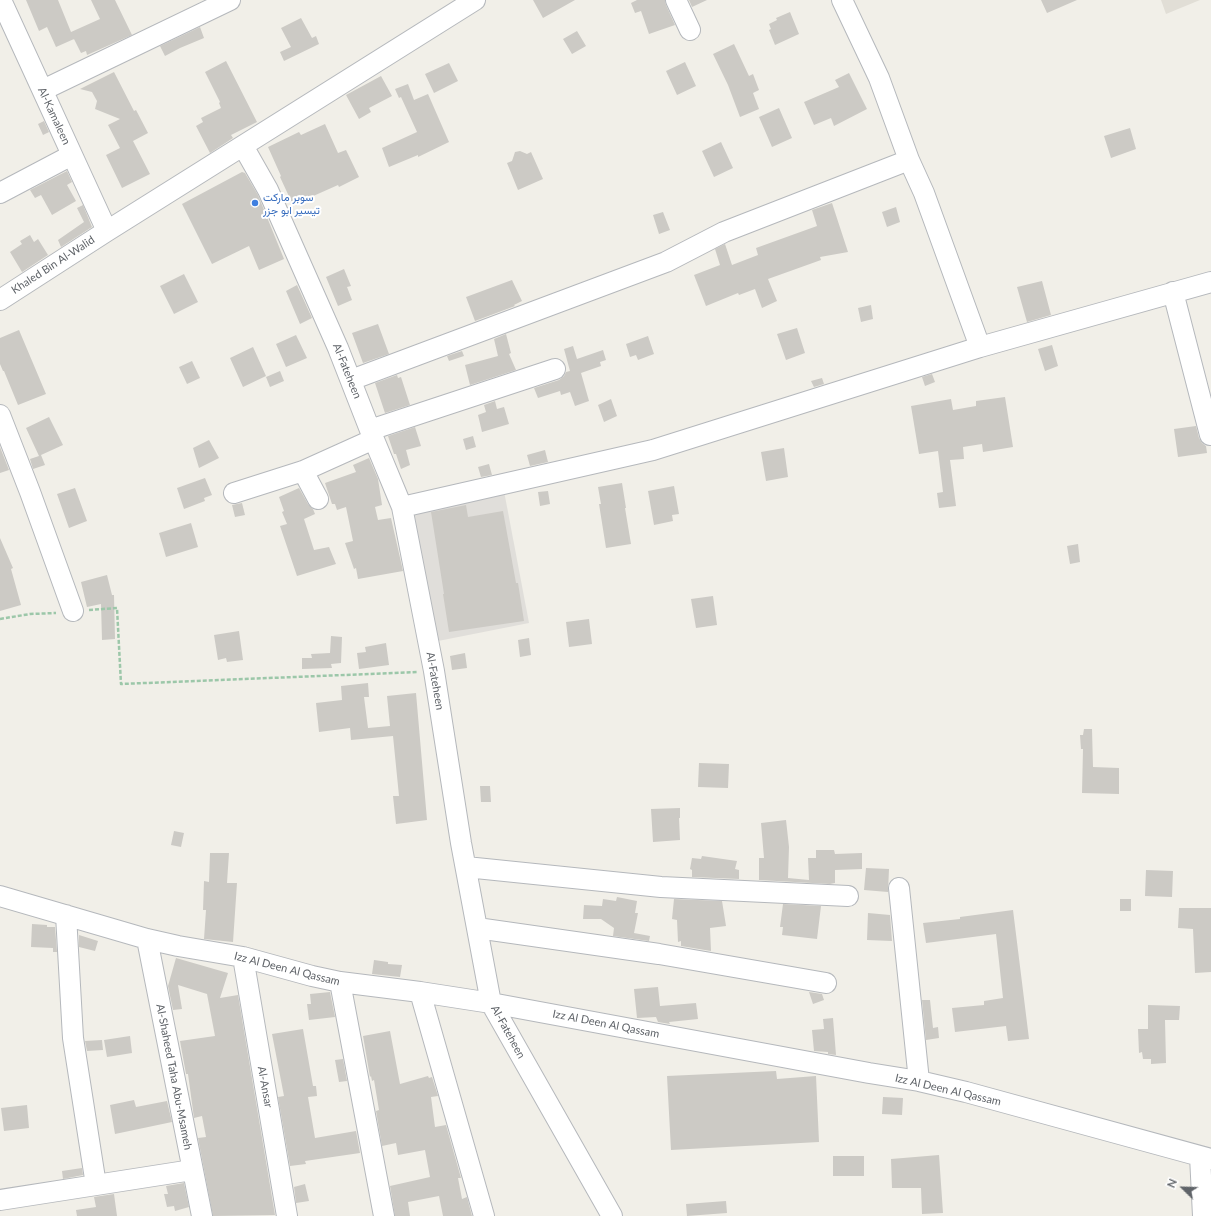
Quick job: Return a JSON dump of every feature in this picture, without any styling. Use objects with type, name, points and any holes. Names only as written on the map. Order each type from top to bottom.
[{"type":"street","name":"Al-Kamaleen","points":[[2,0],[107,231]]},
{"type":"street","points":[[43,90],[230,0]]},
{"type":"street","name":"Khaled Bin Al-Walid","points":[[0,300],[107,231],[475,0]]},
{"type":"street","points":[[676,0],[690,30]]},
{"type":"street","points":[[842,0],[879,78],[908,160],[924,193],[980,347]]},
{"type":"street","name":"Al-Fateheen","points":[[243,146],[268,190],[352,380],[402,507],[434,671],[466,867],[491,1003],[612,1216]]},
{"type":"street","points":[[0,193],[72,155]]},
{"type":"street","points":[[352,380],[666,262],[724,232],[908,160]]},
{"type":"street","points":[[402,507],[653,450],[980,347],[1211,282]]},
{"type":"street","points":[[1173,292],[1210,435]]},
{"type":"street","points":[[234,493],[303,471],[372,434],[555,369]]},
{"type":"street","points":[[0,415],[30,492],[73,611]]},
{"type":"street","points":[[303,471],[318,499]]},
{"type":"street","points":[[466,867],[661,886],[848,896]]},
{"type":"street","points":[[899,888],[919,1081]]},
{"type":"street","name":"Izz Al Deen Al Qassam","points":[[0,896],[147,939],[243,957],[340,982],[491,1003],[869,1074],[919,1081],[974,1094],[1206,1158]]},
{"type":"street","points":[[66,915],[73,1038],[96,1185]]},
{"type":"street","points":[[477,928],[658,954],[826,983]]},
{"type":"street","name":"Al-Shaheed Taha Abu-Msameh","points":[[147,939],[202,1216]]},
{"type":"street","name":"Al-Ansar","points":[[243,957],[287,1216]]},
{"type":"street","points":[[340,982],[384,1216]]},
{"type":"street","points":[[420,992],[484,1216]]},
{"type":"street","points":[[1203,1216],[1206,1158]]},
{"type":"street","points":[[0,1200],[192,1170]]},
{"type":"street","points":[[0,1210],[1,1216]]},
{"type":"path","points":[[0,619],[30,614],[117,608],[121,684],[434,671]]},
{"type":"shaded area","points":[[1161,0],[1200,0],[1166,14]]},
{"type":"shaded area","points":[[504,491],[529,623],[433,642],[407,513]]},
{"type":"building","points":[[26,0],[58,0],[71,32],[100,19],[91,0],[115,0],[132,35],[87,55],[86,51],[81,53],[74,39],[56,47],[47,27],[39,31]]},
{"type":"building","points":[[533,0],[575,0],[543,18]]},
{"type":"building","points":[[637,0],[665,0],[675,25],[649,34],[641,11],[635,13],[631,3]]},
{"type":"building","points":[[689,0],[707,0],[692,7]]},
{"type":"building","points":[[1041,0],[1077,0],[1047,13]]},
{"type":"building","points":[[790,12],[799,34],[775,45],[769,30],[771,29],[769,24],[777,20],[776,18]]},
{"type":"building","points":[[301,18],[312,38],[316,36],[319,44],[284,61],[280,52],[291,47],[281,28]]},
{"type":"building","points":[[200,27],[204,38],[165,56],[160,46]]},
{"type":"building","points":[[577,31],[586,46],[572,54],[563,39]]},
{"type":"building","points":[[734,44],[749,76],[753,74],[759,90],[753,93],[759,109],[740,117],[728,85],[713,54]]},
{"type":"building","points":[[226,61],[257,122],[231,135],[233,138],[210,153],[196,126],[203,122],[201,118],[221,108],[220,102],[205,72]]},
{"type":"building","points":[[685,62],[696,86],[677,95],[666,71]]},
{"type":"building","points":[[449,63],[458,81],[434,93],[425,74]]},
{"type":"building","points":[[114,72],[134,111],[136,110],[148,133],[133,141],[150,174],[122,188],[106,155],[120,148],[108,125],[120,119],[95,109],[97,101],[92,92],[80,89]]},
{"type":"building","points":[[849,73],[867,109],[834,126],[831,118],[814,125],[804,102],[839,87],[835,80]]},
{"type":"building","points":[[381,76],[392,96],[369,108],[371,112],[359,119],[346,95]]},
{"type":"building","points":[[408,84],[414,100],[428,94],[449,142],[418,157],[418,155],[389,167],[382,148],[417,132],[401,97],[399,98],[395,89]]},
{"type":"building","points":[[779,108],[792,138],[772,147],[759,117]]},
{"type":"building","points":[[44,121],[49,132],[43,135],[38,124]]},
{"type":"building","points":[[325,124],[338,153],[346,150],[359,177],[339,187],[338,185],[293,205],[268,147],[299,132],[301,135]]},
{"type":"building","points":[[1130,128],[1136,149],[1111,158],[1104,136]]},
{"type":"building","points":[[721,142],[733,168],[714,177],[702,151]]},
{"type":"building","points":[[520,151],[527,154],[531,152],[543,179],[518,190],[507,163],[512,161],[515,152]]},
{"type":"building","points":[[67,171],[72,182],[67,185],[76,201],[52,215],[41,195],[35,198],[30,190]]},
{"type":"building","points":[[242,172],[245,173],[258,195],[284,259],[259,270],[249,246],[212,264],[182,204]]},
{"type":"building","points":[[832,203],[848,252],[820,257],[821,260],[768,279],[777,301],[762,308],[755,289],[739,295],[738,293],[706,306],[694,275],[720,265],[715,249],[725,244],[732,265],[758,255],[756,248],[817,226],[812,210]]},
{"type":"building","points":[[83,205],[92,227],[61,247],[58,240],[84,222],[77,208]]},
{"type":"building","points":[[896,207],[900,222],[887,227],[882,212]]},
{"type":"building","points":[[663,212],[670,230],[659,234],[653,215]]},
{"type":"building","points":[[30,235],[34,242],[38,239],[48,255],[22,272],[10,252],[22,244],[20,241]]},
{"type":"building","points":[[344,269],[351,286],[347,287],[352,300],[338,306],[326,277]]},
{"type":"building","points":[[184,274],[198,302],[174,314],[160,286]]},
{"type":"building","points":[[512,280],[522,301],[514,305],[515,306],[475,321],[466,297]]},
{"type":"building","points":[[1042,281],[1051,315],[1027,322],[1017,287]]},
{"type":"building","points":[[297,285],[312,318],[300,324],[286,291]]},
{"type":"building","points":[[871,305],[873,319],[861,322],[858,308]]},
{"type":"building","points":[[378,324],[389,354],[363,363],[352,333]]},
{"type":"building","points":[[797,328],[805,353],[786,360],[777,334]]},
{"type":"building","points":[[19,330],[46,394],[18,405],[0,364],[0,338]]},
{"type":"building","points":[[506,334],[511,353],[509,354],[516,370],[470,385],[465,365],[498,356],[494,339]]},
{"type":"building","points":[[296,335],[307,358],[286,367],[276,344]]},
{"type":"building","points":[[648,336],[654,354],[638,360],[636,355],[630,357],[626,344]]},
{"type":"building","points":[[1052,345],[1058,366],[1045,371],[1038,349]]},
{"type":"building","points":[[573,346],[577,359],[603,350],[606,360],[600,362],[601,366],[581,373],[589,401],[575,406],[570,392],[561,395],[560,391],[538,398],[534,388],[559,380],[566,372],[570,371],[564,349]]},
{"type":"building","points":[[253,347],[266,376],[243,387],[230,358]]},
{"type":"building","points":[[462,351],[464,356],[449,361],[447,356]]},
{"type":"building","points":[[192,361],[200,378],[187,384],[179,367]]},
{"type":"building","points":[[280,371],[284,381],[270,387],[266,377]]},
{"type":"building","points":[[932,374],[935,382],[925,386],[922,377]]},
{"type":"building","points":[[397,375],[398,378],[401,377],[410,405],[385,413],[375,383]]},
{"type":"building","points":[[822,378],[824,384],[814,387],[811,381]]},
{"type":"building","points":[[1005,397],[1013,447],[983,452],[982,444],[963,447],[964,459],[950,460],[956,506],[939,508],[937,493],[943,492],[938,451],[919,454],[911,406],[951,399],[953,410],[976,406],[976,401]]},
{"type":"building","points":[[611,399],[617,416],[604,422],[598,405]]},
{"type":"building","points":[[495,401],[497,409],[504,407],[509,424],[482,432],[478,415],[486,412],[484,405]]},
{"type":"building","points":[[49,417],[63,445],[41,455],[45,465],[33,469],[30,459],[39,456],[26,428]]},
{"type":"building","points":[[1196,426],[1199,438],[1206,446],[1207,453],[1178,457],[1174,429]]},
{"type":"building","points":[[415,427],[421,446],[406,450],[410,465],[401,469],[388,436]]},
{"type":"building","points":[[473,436],[476,447],[466,450],[463,439]]},
{"type":"building","points":[[209,440],[219,458],[199,468],[193,448]]},
{"type":"building","points":[[0,447],[9,470],[0,473]]},
{"type":"building","points":[[784,448],[788,477],[766,481],[761,452]]},
{"type":"building","points":[[545,450],[548,462],[530,466],[527,455]]},
{"type":"building","points":[[369,458],[378,479],[382,505],[375,507],[378,520],[391,518],[403,571],[358,579],[356,568],[354,569],[345,543],[353,541],[346,507],[337,510],[335,504],[332,504],[325,483],[356,472],[353,465]]},
{"type":"building","points":[[489,464],[492,475],[481,477],[478,467]]},
{"type":"building","points":[[205,478],[212,495],[204,498],[205,501],[184,509],[177,488]]},
{"type":"building","points":[[622,483],[631,544],[606,548],[599,504],[601,504],[598,487]]},
{"type":"building","points":[[674,486],[679,514],[672,515],[673,521],[654,525],[648,491]]},
{"type":"building","points":[[75,488],[87,521],[69,528],[57,494]]},
{"type":"building","points":[[299,488],[315,514],[304,519],[314,550],[329,547],[336,564],[297,576],[280,526],[287,524],[282,512],[284,511],[279,497]]},
{"type":"building","points":[[548,491],[550,504],[540,506],[538,492]]},
{"type":"building","points":[[242,503],[245,515],[235,517],[232,505]]},
{"type":"building","points":[[466,505],[468,517],[503,511],[516,583],[518,583],[524,621],[449,632],[431,512]]},
{"type":"building","points":[[191,523],[198,547],[166,557],[159,533]]},
{"type":"building","points":[[0,538],[13,568],[11,569],[21,605],[0,611]]},
{"type":"building","points":[[1078,544],[1080,562],[1070,564],[1067,546]]},
{"type":"building","points":[[107,575],[112,595],[114,595],[115,639],[102,640],[101,604],[87,607],[81,582]]},
{"type":"building","points":[[713,596],[717,625],[696,628],[691,599]]},
{"type":"building","points":[[589,619],[592,644],[569,647],[566,622]]},
{"type":"building","points":[[239,631],[243,660],[227,662],[226,658],[218,660],[214,635]]},
{"type":"building","points":[[331,636],[342,637],[341,663],[331,664],[332,668],[302,669],[302,658],[312,658],[311,654],[330,653]]},
{"type":"building","points":[[529,638],[531,655],[520,657],[518,640]]},
{"type":"building","points":[[386,643],[389,665],[359,669],[357,653],[366,652],[365,647]]},
{"type":"building","points":[[465,653],[467,668],[452,670],[450,656]]},
{"type":"building","points":[[368,683],[369,697],[364,697],[368,728],[390,726],[387,696],[416,693],[427,820],[396,824],[393,796],[399,796],[393,736],[351,740],[350,728],[319,732],[316,703],[342,700],[341,686]]},
{"type":"building","points":[[1084,729],[1092,729],[1093,767],[1119,768],[1119,794],[1082,793],[1083,749],[1081,749],[1080,735],[1083,735]]},
{"type":"building","points":[[699,763],[729,764],[728,788],[698,787]]},
{"type":"building","points":[[480,786],[490,786],[491,802],[481,802]]},
{"type":"building","points":[[680,808],[680,840],[653,842],[651,809]]},
{"type":"building","points":[[786,820],[789,847],[788,878],[809,880],[808,858],[816,858],[816,850],[834,850],[835,854],[862,853],[862,869],[835,870],[835,883],[830,884],[759,880],[759,858],[764,858],[761,823]]},
{"type":"building","points":[[174,831],[184,833],[181,847],[171,845]]},
{"type":"building","points":[[210,853],[229,853],[227,883],[237,883],[233,942],[204,939],[206,910],[203,910],[204,881],[209,882]]},
{"type":"building","points":[[702,856],[737,861],[735,869],[739,870],[739,879],[692,877],[692,870],[690,869],[692,858],[701,859]]},
{"type":"building","points":[[866,868],[889,869],[888,892],[864,890]]},
{"type":"building","points":[[1146,870],[1173,871],[1172,897],[1145,896]]},
{"type":"building","points":[[617,897],[637,901],[635,913],[638,913],[634,933],[650,936],[649,941],[613,936],[614,928],[601,919],[583,919],[584,905],[602,906],[603,899],[616,901]]},
{"type":"building","points":[[674,899],[722,901],[726,926],[710,928],[711,951],[681,946],[681,941],[678,942],[677,920],[672,919]]},
{"type":"building","points":[[1120,899],[1131,899],[1131,911],[1120,911]]},
{"type":"building","points":[[783,904],[821,906],[817,939],[782,935],[783,927],[780,927]]},
{"type":"building","points":[[1179,908],[1211,908],[1211,972],[1195,973],[1193,929],[1178,928]]},
{"type":"building","points":[[1013,910],[1029,1039],[1008,1041],[1006,1026],[955,1032],[952,1008],[984,1005],[984,1001],[1003,998],[996,934],[926,943],[923,923],[960,919],[960,917]]},
{"type":"building","points":[[868,913],[890,915],[892,941],[867,940]]},
{"type":"building","points":[[32,924],[55,927],[57,952],[53,952],[53,948],[31,947]]},
{"type":"building","points":[[79,935],[98,941],[95,951],[79,947]]},
{"type":"building","points":[[176,958],[228,973],[220,998],[238,995],[275,1215],[213,1216],[198,1138],[206,1137],[202,1116],[194,1118],[188,1074],[186,1074],[180,1041],[215,1036],[207,994],[178,985],[182,1009],[173,1010],[168,986]]},
{"type":"building","points":[[374,960],[388,962],[388,964],[402,965],[400,977],[372,974]]},
{"type":"building","points":[[658,987],[660,1006],[696,1003],[698,1019],[669,1022],[670,1024],[658,1022],[656,1017],[637,1018],[634,989]]},
{"type":"building","points":[[330,992],[335,1017],[309,1020],[307,1004],[311,1004],[310,994]]},
{"type":"building","points":[[809,992],[822,994],[824,1000],[813,1004]]},
{"type":"building","points":[[922,1000],[930,1000],[933,1028],[938,1027],[939,1038],[926,1040]]},
{"type":"building","points":[[1148,1005],[1180,1006],[1179,1020],[1165,1020],[1166,1063],[1151,1064],[1151,1059],[1143,1059],[1142,1052],[1139,1053],[1138,1029],[1148,1029]]},
{"type":"building","points":[[833,1018],[836,1055],[828,1054],[828,1052],[814,1051],[812,1030],[824,1029],[823,1019]]},
{"type":"building","points":[[303,1029],[313,1086],[316,1086],[317,1096],[308,1097],[315,1138],[356,1131],[360,1153],[305,1161],[306,1164],[290,1166],[278,1097],[284,1096],[272,1034]]},
{"type":"building","points":[[390,1031],[400,1084],[428,1076],[429,1078],[432,1077],[438,1096],[431,1097],[435,1127],[446,1125],[461,1178],[458,1178],[462,1199],[467,1197],[472,1216],[443,1216],[439,1196],[408,1202],[410,1216],[395,1216],[390,1186],[430,1177],[425,1150],[398,1155],[396,1143],[382,1146],[376,1111],[379,1110],[374,1080],[372,1081],[371,1076],[370,1077],[363,1036]]},
{"type":"building","points":[[130,1036],[132,1053],[107,1057],[104,1040]]},
{"type":"building","points":[[102,1040],[103,1050],[87,1051],[85,1041]]},
{"type":"building","points":[[343,1059],[347,1081],[339,1082],[335,1060]]},
{"type":"building","points":[[776,1071],[777,1079],[816,1076],[819,1142],[671,1150],[667,1076]]},
{"type":"building","points":[[883,1097],[903,1098],[902,1115],[882,1114]]},
{"type":"building","points":[[134,1100],[136,1107],[167,1101],[172,1122],[115,1134],[110,1105]]},
{"type":"building","points":[[27,1105],[29,1128],[4,1131],[1,1108]]},
{"type":"building","points":[[939,1155],[943,1213],[922,1214],[921,1188],[892,1188],[891,1159]]},
{"type":"building","points":[[833,1156],[864,1156],[864,1176],[833,1176]]},
{"type":"building","points":[[82,1168],[83,1175],[63,1179],[62,1171]]},
{"type":"building","points":[[184,1183],[189,1207],[175,1211],[174,1206],[167,1207],[164,1194],[168,1194],[166,1186]]},
{"type":"building","points":[[305,1184],[309,1201],[296,1203],[294,1187]]},
{"type":"building","points":[[114,1194],[117,1216],[77,1216],[76,1210],[96,1207],[94,1197]]},
{"type":"building","points":[[726,1201],[727,1213],[687,1216],[686,1204]]},
{"type":"place","name":"سوبر ماركت تيسير ابو جزر","points":[[255,203]]}]
